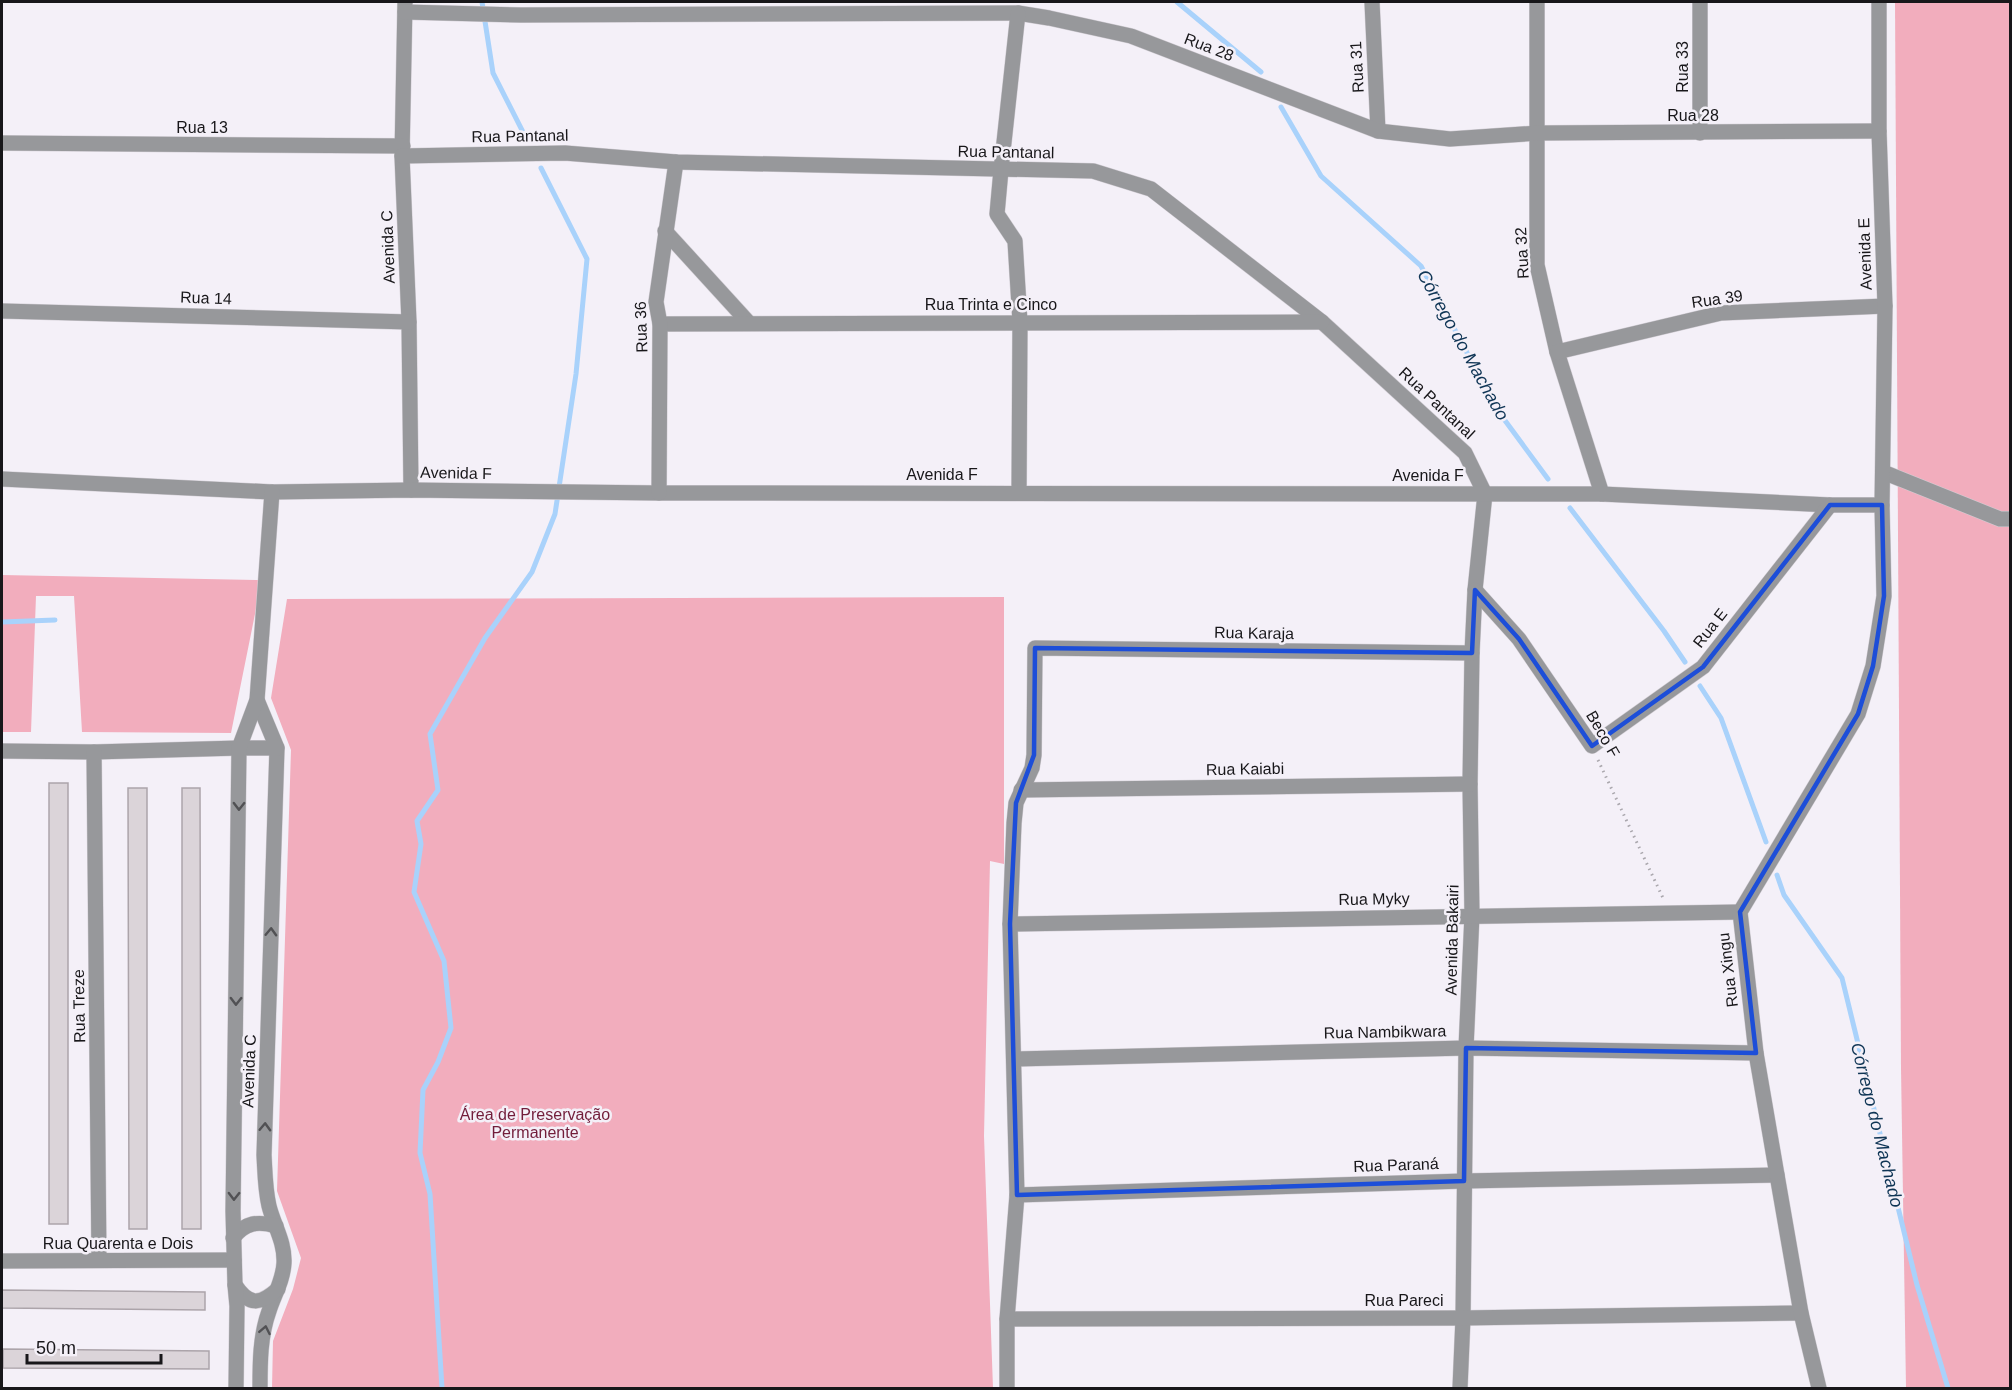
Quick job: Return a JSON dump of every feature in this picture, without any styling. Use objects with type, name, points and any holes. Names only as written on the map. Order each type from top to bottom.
[{"type":"street","points":[[907,2],[934,14]]},
{"type":"street","name":"Rua 31","points":[[1372,2],[1378,131]]},
{"type":"street","name":"Rua 32","points":[[1538,2],[1537,265],[1557,352],[1602,494]]},
{"type":"street","name":"Rua 33","points":[[1700,2],[1700,133]]},
{"type":"street","name":"Avenida E","points":[[1879,2],[1879,131],[1885,306],[1882,505]]},
{"type":"street","name":"Rua 28","points":[[405,7],[520,15],[1018,13],[1131,36],[1378,131],[1450,139],[1539,133],[1879,131]]},
{"type":"street","name":"Avenida C","points":[[405,7],[403,151],[409,322],[411,490]]},
{"type":"street","points":[[1018,13],[998,214],[1015,241],[1020,322],[1019,492]]},
{"type":"street","name":"Rua 13","points":[[2,143],[403,151]]},
{"type":"street","name":"Rua Pantanal","points":[[403,151],[565,153],[676,162],[1093,171],[1151,189],[1322,322],[1465,453],[1485,494]]},
{"type":"street","name":"Rua 36","points":[[659,493],[660,324],[656,302],[676,162]]},
{"type":"street","points":[[665,231],[749,323]]},
{"type":"street","name":"Rua 39","points":[[1557,352],[1721,314],[1885,306]]},
{"type":"street","name":"Rua 14","points":[[2,311],[409,322]]},
{"type":"street","name":"Rua Trinta e Cinco","points":[[660,324],[1322,322]]},
{"type":"street","points":[[1883,472],[2000,519],[2010,519]]},
{"type":"street","name":"Avenida F","points":[[2,479],[272,492],[411,490],[659,493],[1602,494],[1830,505],[1882,505]]},
{"type":"street","points":[[2,751],[94,752],[277,748],[257,700],[272,492]]},
{"type":"street","name":"Avenida Bakairi","points":[[1460,1389],[1466,1048],[1472,915],[1470,784],[1472,653],[1475,590],[1485,494]]},
{"type":"street","name":"Rua E","points":[[1592,746],[1703,667],[1830,505]]},
{"type":"street","name":"Rua Xingu","points":[[1818,1389],[1801,1313],[1756,1053],[1740,912],[1858,714],[1873,666],[1884,596],[1882,505]]},
{"type":"street","name":"Beco F","points":[[1475,590],[1519,639],[1592,746]]},
{"type":"street","name":"Rua Karaja","points":[[1021,790],[1032,768],[1034,755],[1035,648],[1472,653]]},
{"type":"street","name":"Avenida C","points":[[237,1389],[234,1238],[239,748],[257,700]]},
{"type":"street","name":"Avenida C","points":[[260,1389],[260,1356],[263,1336],[268,1312],[284,1273],[285,1260],[284,1249],[270,1208],[264,1155],[277,748]]},
{"type":"street","name":"Rua Treze","points":[[94,752],[99,1260]]},
{"type":"street","name":"Rua Kaiabi","points":[[1021,790],[1470,784]]},
{"type":"street","points":[[1007,1389],[1007,1319],[1017,1195],[1010,924],[1014,823],[1016,803],[1021,790]]},
{"type":"street","name":"Rua Myky","points":[[1010,924],[1740,912]]},
{"type":"street","name":"Rua Nambikwara","points":[[1014,1059],[1466,1048],[1756,1053]]},
{"type":"street","name":"Rua Paraná","points":[[1017,1195],[1464,1180],[1777,1175]]},
{"type":"street","points":[[234,1238],[240,1230],[247,1226],[266,1224],[276,1226]]},
{"type":"street","name":"Rua Quarenta e Dois","points":[[2,1261],[234,1260]]},
{"type":"street","points":[[235,1285],[242,1296],[259,1301],[267,1298],[279,1288]]},
{"type":"street","name":"Rua Pareci","points":[[1007,1319],[1463,1318],[1801,1313]]},
{"type":"path","name":"Beco F","points":[[1592,746],[1670,914]]},
{"type":"highlighted area","points":[[1830,505],[1882,505],[1884,596],[1873,666],[1858,714],[1740,912],[1756,1053],[1466,1048],[1464,1181],[1017,1195],[1010,924],[1016,803],[1034,755],[1035,648],[1472,653],[1475,590],[1519,639],[1592,746],[1703,667]]},
{"type":"green space","points":[[1895,2],[2010,2],[2010,1388],[1906,1388],[1901,1069]]},
{"type":"green space","points":[[2,575],[260,580],[231,733],[82,732],[74,596],[36,596],[31,732],[2,732]]},
{"type":"green space","name":"Área de Preservação Permanente","points":[[1004,597],[1004,864],[990,861],[984,1136],[993,1388],[272,1388],[273,1341],[293,1289],[301,1258],[277,1191],[291,750],[271,698],[287,599]]},
{"type":"building","points":[[49,783],[68,783],[68,1224],[49,1224]]},
{"type":"building","points":[[128,788],[147,788],[147,1229],[129,1229]]},
{"type":"building","points":[[182,788],[200,788],[201,1229],[182,1229]]},
{"type":"building","points":[[2,1290],[205,1292],[205,1310],[2,1308]]},
{"type":"building","points":[[3,1349],[209,1351],[209,1369],[3,1368]]},
{"type":"waterway","points":[[482,2],[493,73],[527,140]]},
{"type":"waterway","name":"Córrego do Machado","points":[[1177,2],[1261,72]]},
{"type":"waterway","name":"Córrego do Machado","points":[[1281,107],[1321,176],[1421,266],[1498,411],[1548,479]]},
{"type":"waterway","points":[[442,1388],[430,1194],[420,1153],[423,1090],[438,1062],[451,1028],[444,961],[414,892],[421,844],[417,821],[438,790],[430,734],[485,638],[532,572],[555,514],[576,374],[587,259],[541,168]]},
{"type":"waterway","name":"Córrego do Machado","points":[[1570,508],[1685,662]]},
{"type":"waterway","points":[[2,622],[55,620]]},
{"type":"waterway","name":"Córrego do Machado","points":[[1700,686],[1721,718],[1766,842]]},
{"type":"waterway","name":"Córrego do Machado","points":[[1777,875],[1784,895],[1842,978],[1917,1285],[1948,1388]]}]
